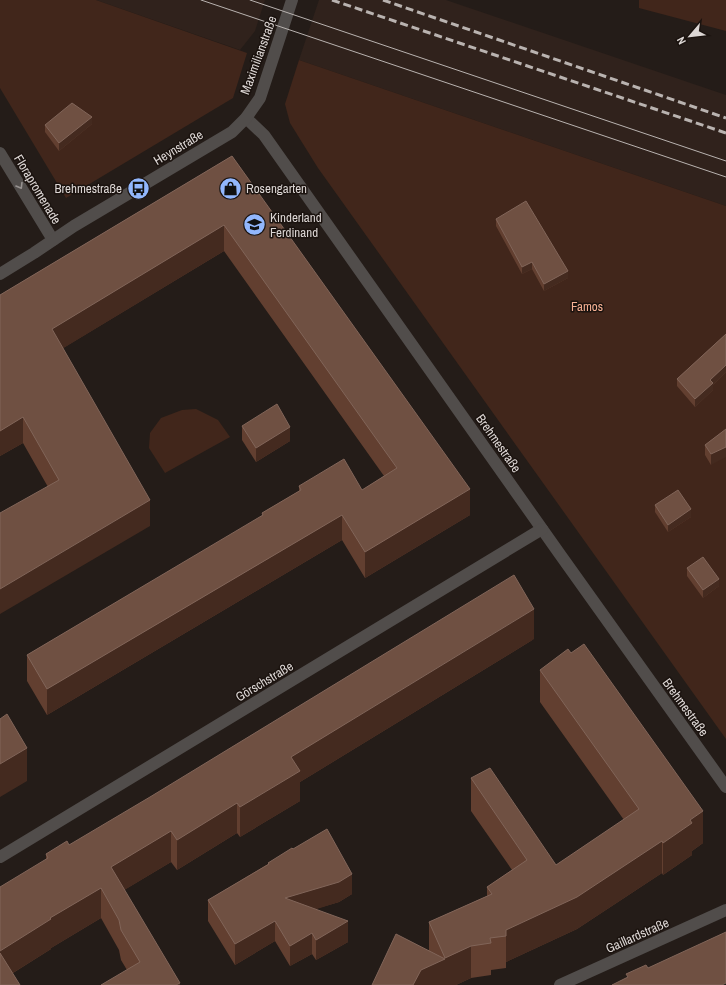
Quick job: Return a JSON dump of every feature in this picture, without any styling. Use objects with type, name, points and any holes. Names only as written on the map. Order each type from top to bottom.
[{"type":"street","name":"Maximilianstraße","points":[[246,118],[260,98],[292,0]]},
{"type":"street","name":"Heynstraße","points":[[0,274],[98,211],[232,132],[246,118]]},
{"type":"street","name":"Brehmestraße","points":[[246,118],[264,135],[726,787]]},
{"type":"street","name":"Florapromenade","points":[[0,153],[53,240]]},
{"type":"street","name":"Görschstraße","points":[[0,857],[542,529]]},
{"type":"street","name":"Gaillardstraße","points":[[560,985],[726,910]]},
{"type":"shaded area","points":[[96,0],[265,0],[255,31],[240,50]]},
{"type":"shaded area","points":[[319,0],[446,0],[726,95],[726,206],[299,60]]},
{"type":"green space","points":[[0,0],[96,0],[247,53],[233,98],[66,198],[0,88]]},
{"type":"green space","points":[[639,0],[726,0],[726,31],[639,8]]},
{"type":"green space","name":"Famos","points":[[299,60],[726,206],[726,739],[318,168],[290,123],[285,104]]},
{"type":"green space","points":[[196,409],[218,420],[230,437],[165,473],[149,448],[150,433],[161,418],[182,410]]},
{"type":"building","points":[[72,103],[92,117],[59,143],[45,125]]},
{"type":"building","points":[[232,156],[470,489],[365,552],[342,515],[47,689],[27,655],[263,515],[262,513],[301,490],[299,486],[344,459],[362,490],[397,468],[224,225],[52,329],[150,500],[0,589],[0,513],[59,480],[23,417],[0,431],[0,295]]},
{"type":"building","points":[[526,201],[568,271],[544,284],[532,262],[522,267],[496,219]]},
{"type":"building","points":[[726,334],[726,365],[710,380],[713,383],[695,399],[677,379]]},
{"type":"building","points":[[277,404],[290,427],[256,448],[242,426]]},
{"type":"building","points":[[726,429],[726,447],[711,454],[705,445]]},
{"type":"building","points":[[678,490],[691,509],[668,525],[655,505]]},
{"type":"building","points":[[703,557],[719,579],[703,590],[687,568]]},
{"type":"building","points":[[514,575],[534,609],[291,757],[300,771],[240,807],[237,803],[177,840],[171,831],[111,867],[180,983],[176,985],[101,985],[140,962],[121,930],[119,920],[101,888],[50,918],[51,919],[0,951],[0,887],[48,858],[46,854],[67,841],[69,845],[150,797]]},
{"type":"building","points":[[584,644],[703,811],[690,820],[692,823],[663,843],[662,841],[577,897],[506,930],[506,936],[490,938],[491,943],[471,946],[445,958],[429,922],[492,894],[487,887],[527,860],[471,778],[490,768],[556,865],[639,809],[540,670],[568,649],[571,653]]},
{"type":"building","points":[[7,714],[27,748],[0,764],[0,719]]},
{"type":"building","points":[[327,829],[352,874],[339,882],[285,898],[348,921],[316,940],[312,933],[290,946],[275,921],[235,944],[208,900],[269,864],[268,863],[292,848],[293,849]]},
{"type":"building","points":[[726,932],[726,983],[722,985],[612,985],[628,977],[626,974],[646,965],[648,968]]},
{"type":"building","points":[[396,934],[445,959],[421,970],[413,985],[372,985]]},
{"type":"building","points":[[0,953],[20,985],[0,985]]},
{"type":"tram line","points":[[201,0],[726,177]]},
{"type":"tram line","points":[[250,0],[726,161]]},
{"type":"railway","points":[[332,0],[726,133]]},
{"type":"railway","points":[[383,0],[726,118]]},
{"type":"place","name":"Brehmestraße","points":[[138,188]]},
{"type":"place","name":"Rosengarten","points":[[230,188]]},
{"type":"place","name":"Kinderland Ferdinand","points":[[255,224]]}]
